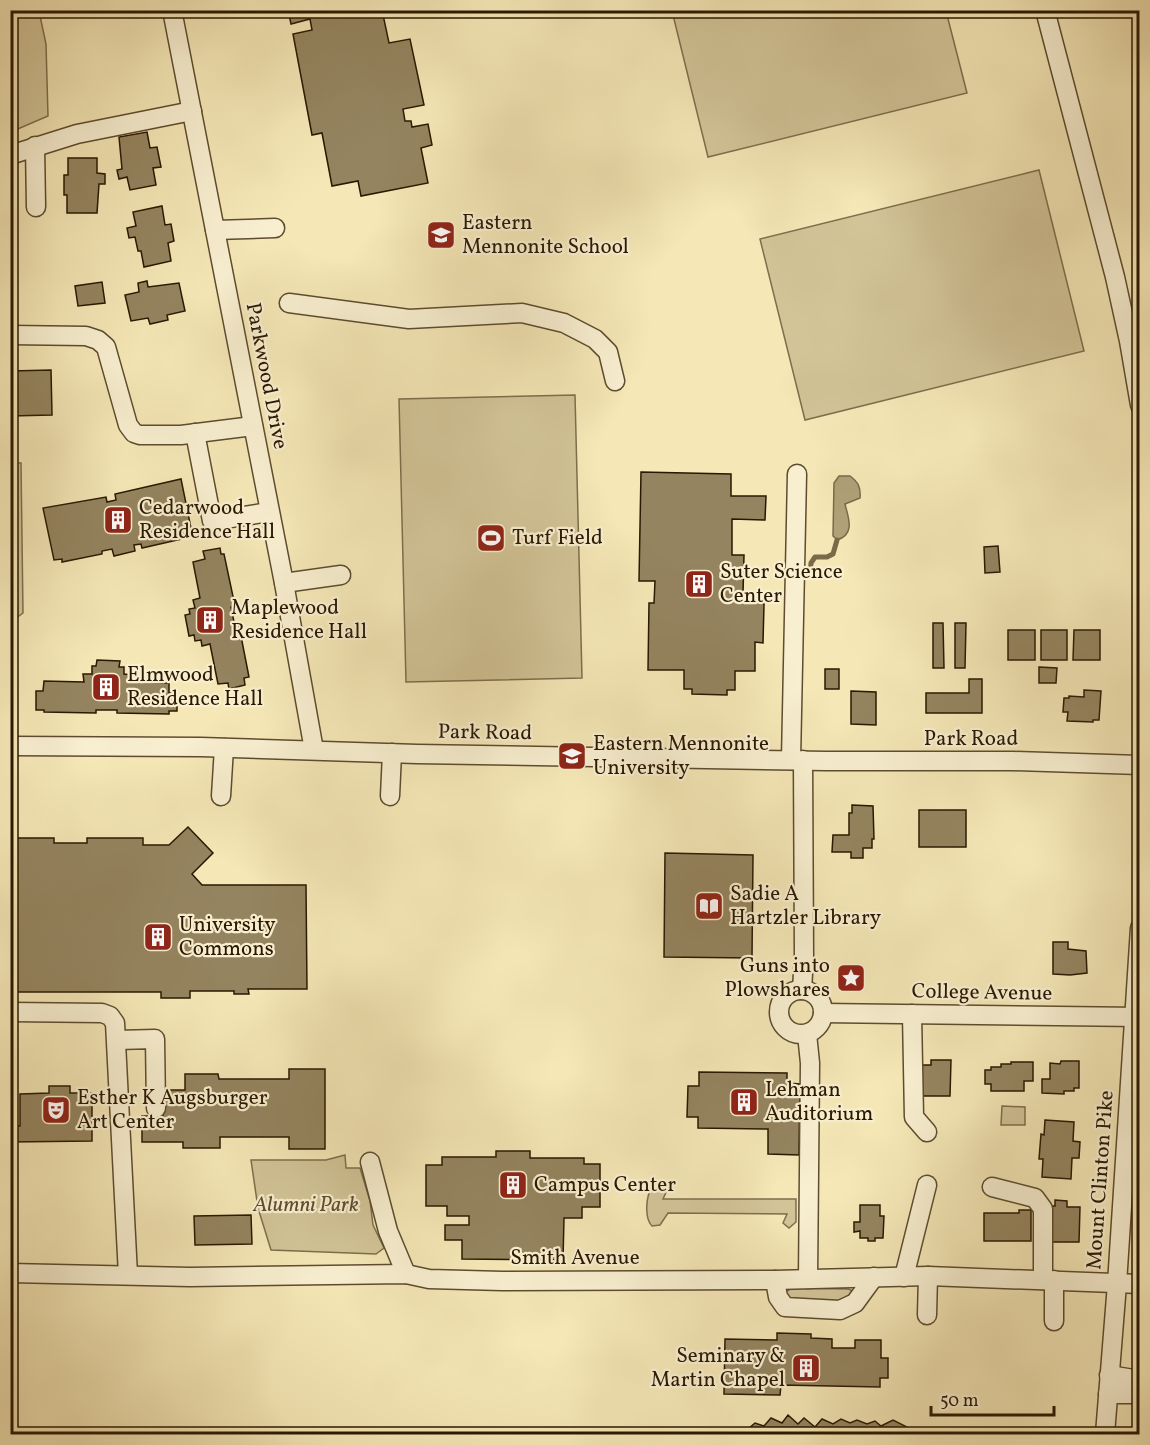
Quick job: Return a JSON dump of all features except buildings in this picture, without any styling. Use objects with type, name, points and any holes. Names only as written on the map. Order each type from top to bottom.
[{"type":"street","name":"Parkwood Drive","points":[[172,10],[284,583],[314,750]]},
{"type":"street","points":[[1045,10],[1115,277],[1140,405]]},
{"type":"street","points":[[10,154],[77,134],[192,111]]},
{"type":"street","points":[[34,146],[36,207]]},
{"type":"street","points":[[216,230],[275,228]]},
{"type":"street","points":[[289,303],[410,319],[522,313],[564,323],[595,339],[608,352],[615,381]]},
{"type":"street","points":[[10,335],[86,336],[98,340],[106,347],[127,423],[132,430],[144,436],[253,426]]},
{"type":"street","points":[[195,433],[212,521],[269,512]]},
{"type":"street","points":[[797,474],[797,760],[804,957],[802,990]]},
{"type":"street","points":[[284,583],[340,575]]},
{"type":"street","name":"Park Road","points":[[10,746],[224,748],[797,760],[1013,761],[1140,765]]},
{"type":"street","points":[[221,796],[224,748]]},
{"type":"street","points":[[390,796],[392,753]]},
{"type":"street","name":"Mount Clinton Pike","points":[[1105,1434],[1137,1017],[1140,928]]},
{"type":"street","points":[[802,990],[819,1000],[823,1013],[818,1026],[807,1034],[794,1034],[783,1025],[778,1013],[783,998],[789,993],[802,990]]},
{"type":"street","points":[[10,1012],[104,1013],[116,1023],[128,1275]]},
{"type":"street","name":"College Avenue","points":[[823,1013],[1137,1017]]},
{"type":"street","points":[[912,1014],[914,1117],[927,1132]]},
{"type":"street","points":[[807,1034],[810,1063],[808,1279]]},
{"type":"street","points":[[117,1040],[155,1039],[156,1108]]},
{"type":"street","points":[[370,1162],[388,1230],[406,1274]]},
{"type":"street","points":[[904,1277],[927,1185]]},
{"type":"street","points":[[992,1187],[1035,1198],[1043,1209],[1048,1280],[1054,1321]]},
{"type":"street","name":"Smith Avenue","points":[[10,1273],[190,1276],[406,1274],[429,1279],[492,1281],[775,1280],[928,1276],[1140,1284]]},
{"type":"street","points":[[927,1315],[928,1276]]},
{"type":"street","points":[[775,1280],[778,1297],[786,1307],[840,1310],[855,1303],[874,1277]]},
{"type":"street","points":[[1109,1384],[1140,1380]]},
{"type":"street","points":[[1109,1384],[1140,1394]]},
{"type":"green space","points":[[11,11],[39,11],[46,44],[48,116],[13,131],[11,225]]},
{"type":"green space","points":[[672,11],[946,11],[967,93],[708,157]]},
{"type":"green space","points":[[1039,170],[1084,351],[805,420],[760,239]]},
{"type":"green space","name":"Turf Field","points":[[575,395],[582,678],[406,682],[399,399]]},
{"type":"green space","points":[[11,463],[21,463],[23,613],[11,622]]},
{"type":"green space","points":[[1002,1106],[1025,1107],[1025,1125],[1001,1125]]},
{"type":"green space","name":"Alumni Park","points":[[345,1155],[346,1168],[360,1168],[370,1201],[373,1225],[384,1248],[376,1254],[271,1250],[258,1208],[251,1160],[326,1160]]},
{"type":"green space","points":[[666,1185],[668,1188],[663,1199],[796,1199],[796,1222],[789,1228],[783,1223],[787,1214],[668,1213],[660,1225],[652,1226],[647,1213],[647,1201],[652,1187]]},
{"type":"green space","points":[[792,1288],[848,1289],[852,1294],[847,1298],[832,1302],[790,1299],[786,1292]]},
{"type":"shaded area","points":[[839,476],[853,478],[858,485],[860,498],[845,504],[849,529],[847,534],[837,540],[833,536],[834,483]]},
{"type":"waterway","points":[[810,575],[811,563],[815,557],[827,557],[833,554],[837,540]]},
{"type":"place","name":"Eastern Mennonite School","points":[[441,235]]},
{"type":"place","name":"Cedarwood Residence Hall","points":[[118,520]]},
{"type":"place","name":"Turf Field","points":[[491,538]]},
{"type":"place","name":"Suter Science Center","points":[[699,584]]},
{"type":"place","name":"Maplewood Residence Hall","points":[[210,620]]},
{"type":"place","name":"Elmwood Residence Hall","points":[[106,687]]},
{"type":"place","name":"Eastern Mennonite University","points":[[572,756]]},
{"type":"place","name":"Sadie A Hartzler Library","points":[[709,906]]},
{"type":"place","name":"University Commons","points":[[158,937]]},
{"type":"place","name":"Guns into Plowshares","points":[[851,978]]},
{"type":"place","name":"Lehman Auditorium","points":[[744,1102]]},
{"type":"place","name":"Esther K Augsburger Art Center","points":[[56,1110]]},
{"type":"place","name":"Campus Center","points":[[513,1185]]},
{"type":"place","name":"Seminary & Martin Chapel","points":[[806,1368]]}]
